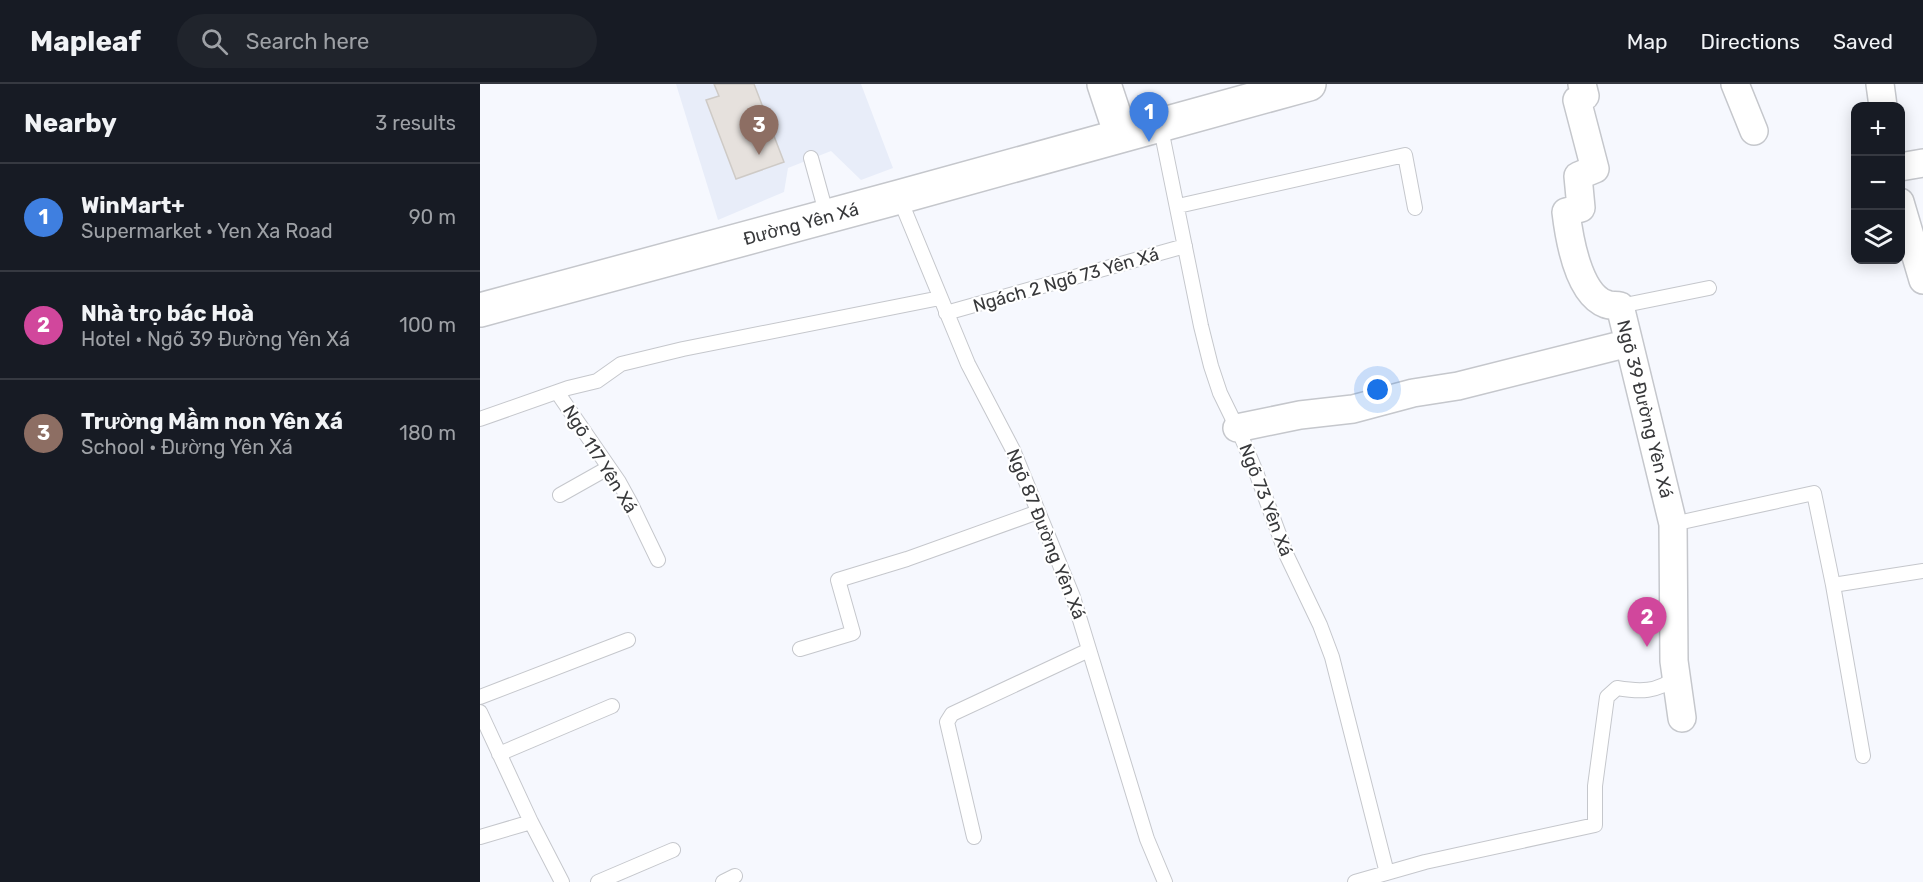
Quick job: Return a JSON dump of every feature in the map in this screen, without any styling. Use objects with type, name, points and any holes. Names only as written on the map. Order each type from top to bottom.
[{"type":"street","points":[[1104,84],[1121,135]]},
{"type":"street","name":"Đường Yên Xá","points":[[480,310],[1309,84]]},
{"type":"street","name":"Ngõ 39 Đường Yên Xá","points":[[1582,84],[1585,96],[1577,100],[1595,169],[1578,176],[1581,208],[1566,212],[1571,245],[1588,288],[1606,304],[1620,306],[1673,524],[1674,661],[1682,718]]},
{"type":"street","points":[[1735,84],[1755,131]]},
{"type":"street","points":[[1880,84],[1882,102]]},
{"type":"street","points":[[1905,166],[1923,163]]},
{"type":"street","points":[[1902,210],[1923,280]]},
{"type":"street","points":[[1237,428],[1300,415],[1353,409],[1413,393],[1458,386],[1629,343]]},
{"type":"lane","name":"Ngõ 73 Yên Xá","points":[[1160,124],[1211,366],[1220,393],[1256,472],[1287,556],[1320,625],[1332,657],[1387,873]]},
{"type":"lane","points":[[1178,206],[1405,155],[1415,208]]},
{"type":"lane","points":[[811,158],[827,216]]},
{"type":"lane","name":"Ngõ 87 Đường Yên Xá","points":[[899,197],[968,364],[1013,450],[1073,597],[1147,839],[1165,882]]},
{"type":"lane","name":"Ngách 2 Ngõ 73 Yên Xá","points":[[946,313],[1185,246]]},
{"type":"lane","points":[[1620,306],[1709,288]]},
{"type":"lane","points":[[480,419],[557,392],[597,381],[621,364],[683,349],[940,298]]},
{"type":"lane","name":"Ngõ 117 Yên Xá","points":[[557,392],[630,502],[657,560]]},
{"type":"lane","points":[[560,495],[608,468]]},
{"type":"lane","points":[[1673,524],[1814,493],[1833,585],[1863,756]]},
{"type":"lane","points":[[800,649],[853,633],[838,580],[907,559],[1038,512]]},
{"type":"lane","points":[[1833,585],[1923,571]]},
{"type":"lane","points":[[480,697],[628,640]]},
{"type":"lane","points":[[974,837],[947,722],[952,714],[1089,650]]},
{"type":"lane","points":[[1355,882],[1425,862],[1595,825],[1596,786],[1607,697],[1617,688],[1632,691],[1662,687],[1676,678]]},
{"type":"lane","points":[[491,747],[612,705]]},
{"type":"lane","points":[[480,712],[491,747],[562,882]]},
{"type":"lane","points":[[480,837],[531,822]]},
{"type":"lane","points":[[598,882],[673,850]]},
{"type":"shaded area","points":[[676,84],[861,84],[893,168],[861,180],[831,151],[788,168],[784,192],[718,220]]},
{"type":"building","points":[[714,84],[754,84],[784,162],[736,179],[706,100],[719,96]]},
{"type":"place","name":"WinMart+","points":[[1149,142]]},
{"type":"place","name":"Trường Mầm non Yên Xá","points":[[759,155]]},
{"type":"place","name":"Nhà trọ bác Hoà","points":[[1647,647]]}]
